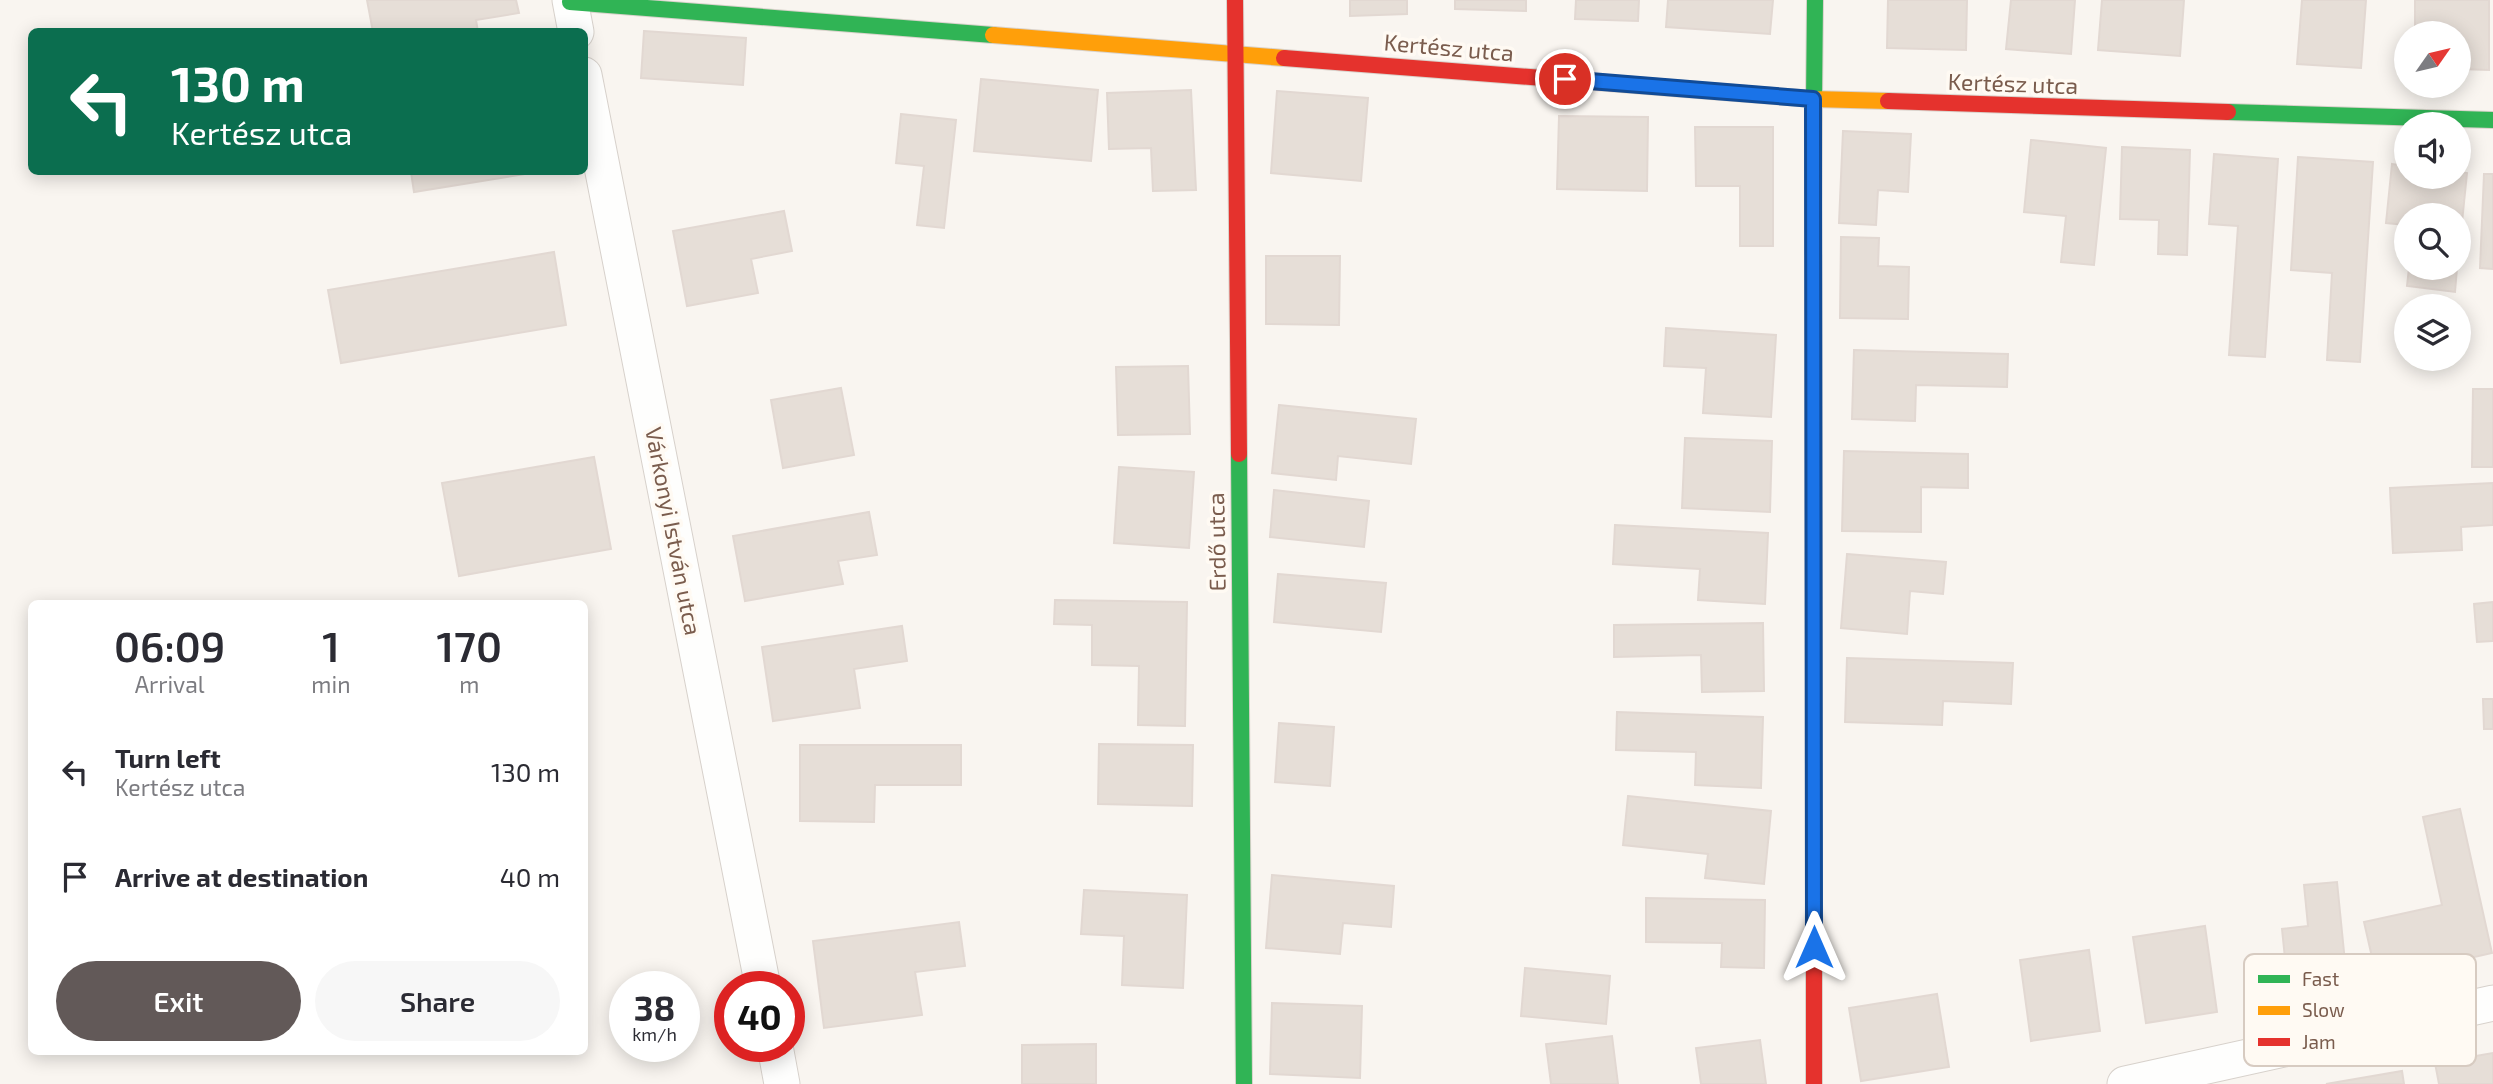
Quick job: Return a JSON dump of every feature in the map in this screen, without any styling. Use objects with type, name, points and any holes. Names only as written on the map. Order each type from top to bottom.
[{"type":"street","name":"Erdő utca","points":[[1235,0],[1244,1084]]},
{"type":"street","points":[[1814,1084],[1815,0]]},
{"type":"street","name":"Kertész utca","points":[[572,11],[1234,53],[1813,99],[2493,120]]},
{"type":"street","name":"Várkonyi István utca","points":[[588,95],[760,971]]},
{"type":"street","points":[[2476,1007],[2493,1003]]},
{"type":"street","points":[[778,1062],[782,1084]]},
{"type":"street","points":[[2125,1084],[2210,1075],[2245,1066]]},
{"type":"building","points":[[367,0],[516,0],[519,13],[476,20],[477,28],[372,28]]},
{"type":"building","points":[[1350,0],[1407,0],[1407,14],[1350,16]]},
{"type":"building","points":[[1455,0],[1526,0],[1526,11],[1455,9]]},
{"type":"building","points":[[1576,0],[1639,0],[1638,21],[1575,19]]},
{"type":"building","points":[[1668,0],[1773,0],[1770,34],[1666,27]]},
{"type":"building","points":[[1888,0],[1967,0],[1966,50],[1887,48]]},
{"type":"building","points":[[2011,0],[2075,0],[2071,54],[2006,49]]},
{"type":"building","points":[[2102,0],[2184,0],[2180,56],[2098,50]]},
{"type":"building","points":[[2302,0],[2366,0],[2361,68],[2297,64]]},
{"type":"building","points":[[2415,0],[2489,0],[2489,70],[2471,69],[2471,21],[2415,21]]},
{"type":"building","points":[[644,31],[746,38],[743,85],[641,78]]},
{"type":"building","points":[[981,79],[1098,90],[1091,161],[974,151]]},
{"type":"building","points":[[1191,90],[1196,190],[1153,191],[1151,148],[1109,149],[1107,93]]},
{"type":"building","points":[[1277,91],[1368,98],[1361,181],[1271,173]]},
{"type":"building","points":[[901,114],[956,120],[944,228],[917,225],[924,166],[896,163]]},
{"type":"building","points":[[1559,116],[1648,117],[1647,191],[1557,189]]},
{"type":"building","points":[[1695,127],[1773,127],[1773,246],[1740,246],[1740,186],[1696,186]]},
{"type":"building","points":[[1843,131],[1911,134],[1908,192],[1878,190],[1876,225],[1839,223]]},
{"type":"building","points":[[2031,140],[2106,148],[2094,265],[2061,262],[2066,216],[2024,212]]},
{"type":"building","points":[[2122,147],[2190,150],[2187,255],[2158,254],[2159,220],[2120,219]]},
{"type":"building","points":[[2214,154],[2278,159],[2265,357],[2229,355],[2238,226],[2209,224]]},
{"type":"building","points":[[2298,157],[2373,162],[2360,362],[2327,360],[2332,273],[2291,270]]},
{"type":"building","points":[[2392,164],[2394,189],[2465,189],[2464,203],[2394,203],[2394,224],[2386,223]]},
{"type":"building","points":[[2484,174],[2493,174],[2493,269],[2480,268]]},
{"type":"building","points":[[411,175],[519,175],[414,192]]},
{"type":"building","points":[[784,211],[792,251],[751,259],[758,293],[687,306],[673,231]]},
{"type":"building","points":[[1841,237],[1879,238],[1878,266],[1909,267],[1908,319],[1840,318]]},
{"type":"building","points":[[554,252],[566,325],[341,363],[328,290]]},
{"type":"building","points":[[1266,256],[1340,256],[1339,325],[1266,324]]},
{"type":"building","points":[[2408,280],[2456,280],[2455,292],[2407,286]]},
{"type":"building","points":[[1666,328],[1776,335],[1771,417],[1703,413],[1706,368],[1664,366]]},
{"type":"building","points":[[1854,350],[2008,354],[2007,387],[1916,385],[1915,421],[1852,419]]},
{"type":"building","points":[[1188,366],[1190,434],[1118,435],[1116,367]]},
{"type":"building","points":[[841,388],[854,455],[783,468],[771,400]]},
{"type":"building","points":[[2473,389],[2493,389],[2493,467],[2472,467]]},
{"type":"building","points":[[1279,405],[1416,419],[1411,464],[1338,456],[1336,480],[1272,473]]},
{"type":"building","points":[[1685,438],[1772,441],[1770,512],[1682,508]]},
{"type":"building","points":[[1844,451],[1968,454],[1968,488],[1921,487],[1921,532],[1842,531]]},
{"type":"building","points":[[594,457],[611,549],[459,576],[442,483]]},
{"type":"building","points":[[1119,467],[1194,472],[1189,548],[1114,543]]},
{"type":"building","points":[[2493,483],[2493,525],[2461,527],[2462,550],[2393,553],[2390,488]]},
{"type":"building","points":[[1274,490],[1369,501],[1364,547],[1270,537]]},
{"type":"building","points":[[869,512],[877,555],[838,561],[843,584],[745,601],[733,536]]},
{"type":"building","points":[[1615,525],[1768,533],[1765,604],[1698,600],[1700,569],[1613,564]]},
{"type":"building","points":[[1847,554],[1946,562],[1943,594],[1910,591],[1907,634],[1841,628]]},
{"type":"building","points":[[1278,574],[1386,583],[1381,632],[1274,622]]},
{"type":"building","points":[[1055,600],[1187,602],[1185,726],[1138,725],[1139,666],[1092,665],[1092,625],[1054,624]]},
{"type":"building","points":[[2493,602],[2493,641],[2477,642],[2474,604]]},
{"type":"building","points":[[1763,623],[1764,691],[1702,692],[1701,655],[1614,657],[1614,625]]},
{"type":"building","points":[[902,626],[907,661],[854,669],[860,708],[773,721],[762,647]]},
{"type":"building","points":[[1847,658],[2013,663],[2011,704],[1943,701],[1942,725],[1845,722]]},
{"type":"building","points":[[2483,699],[2493,699],[2493,729],[2484,729]]},
{"type":"building","points":[[1617,712],[1763,717],[1761,788],[1695,785],[1696,752],[1616,750]]},
{"type":"building","points":[[1279,723],[1334,727],[1330,786],[1275,782]]},
{"type":"building","points":[[1099,744],[1193,745],[1192,806],[1098,804]]},
{"type":"building","points":[[800,745],[961,745],[961,785],[875,785],[874,822],[800,821]]},
{"type":"building","points":[[1628,796],[1771,811],[1764,884],[1705,878],[1708,854],[1623,845]]},
{"type":"building","points":[[2460,809],[2492,953],[2476,957],[2476,954],[2371,954],[2364,922],[2442,905],[2423,817]]},
{"type":"building","points":[[1272,875],[1394,886],[1391,927],[1343,923],[1340,954],[1266,948]]},
{"type":"building","points":[[2337,882],[2344,954],[2285,954],[2282,929],[2308,926],[2304,885]]},
{"type":"building","points":[[1084,890],[1187,895],[1183,988],[1122,985],[1124,936],[1081,934]]},
{"type":"building","points":[[1646,898],[1765,900],[1764,968],[1721,967],[1722,943],[1646,942]]},
{"type":"building","points":[[959,922],[965,966],[915,972],[922,1015],[824,1028],[813,941]]},
{"type":"building","points":[[2205,926],[2217,1012],[2146,1023],[2133,937]]},
{"type":"building","points":[[2089,950],[2100,1031],[2031,1041],[2020,960]]},
{"type":"building","points":[[1525,968],[1610,976],[1606,1024],[1521,1016]]},
{"type":"building","points":[[1937,994],[1949,1067],[1861,1081],[1849,1008]]},
{"type":"building","points":[[1272,1003],[1362,1006],[1360,1078],[1270,1074]]},
{"type":"building","points":[[1612,1036],[1618,1084],[1551,1084],[1546,1044]]},
{"type":"building","points":[[1760,1040],[1766,1084],[1701,1084],[1696,1048]]},
{"type":"building","points":[[1096,1044],[1096,1084],[1022,1084],[1022,1045]]},
{"type":"building","points":[[2493,1053],[2493,1084],[2439,1084],[2436,1066],[2476,1066],[2476,1056]]},
{"type":"building","points":[[2402,1071],[2404,1084],[2326,1084]]},
{"type":"traffic: fast","points":[[1813,203],[1815,0]]},
{"type":"traffic: fast","points":[[570,2],[993,35]]},
{"type":"traffic: fast","points":[[2228,112],[2493,120]]},
{"type":"traffic: fast","points":[[1239,454],[1244,1084]]},
{"type":"traffic: slow","points":[[993,35],[1284,58]]},
{"type":"traffic: slow","points":[[1621,84],[1813,99],[1888,101]]},
{"type":"traffic: slow","points":[[1813,203],[1814,667]]},
{"type":"traffic: jam","points":[[1235,0],[1239,454]]},
{"type":"traffic: jam","points":[[1284,58],[1621,84]]},
{"type":"traffic: jam","points":[[1888,101],[2228,112]]},
{"type":"traffic: jam","points":[[1814,667],[1814,1084]]},
{"type":"route","points":[[1565,79],[1813,99],[1814,947]]}]
